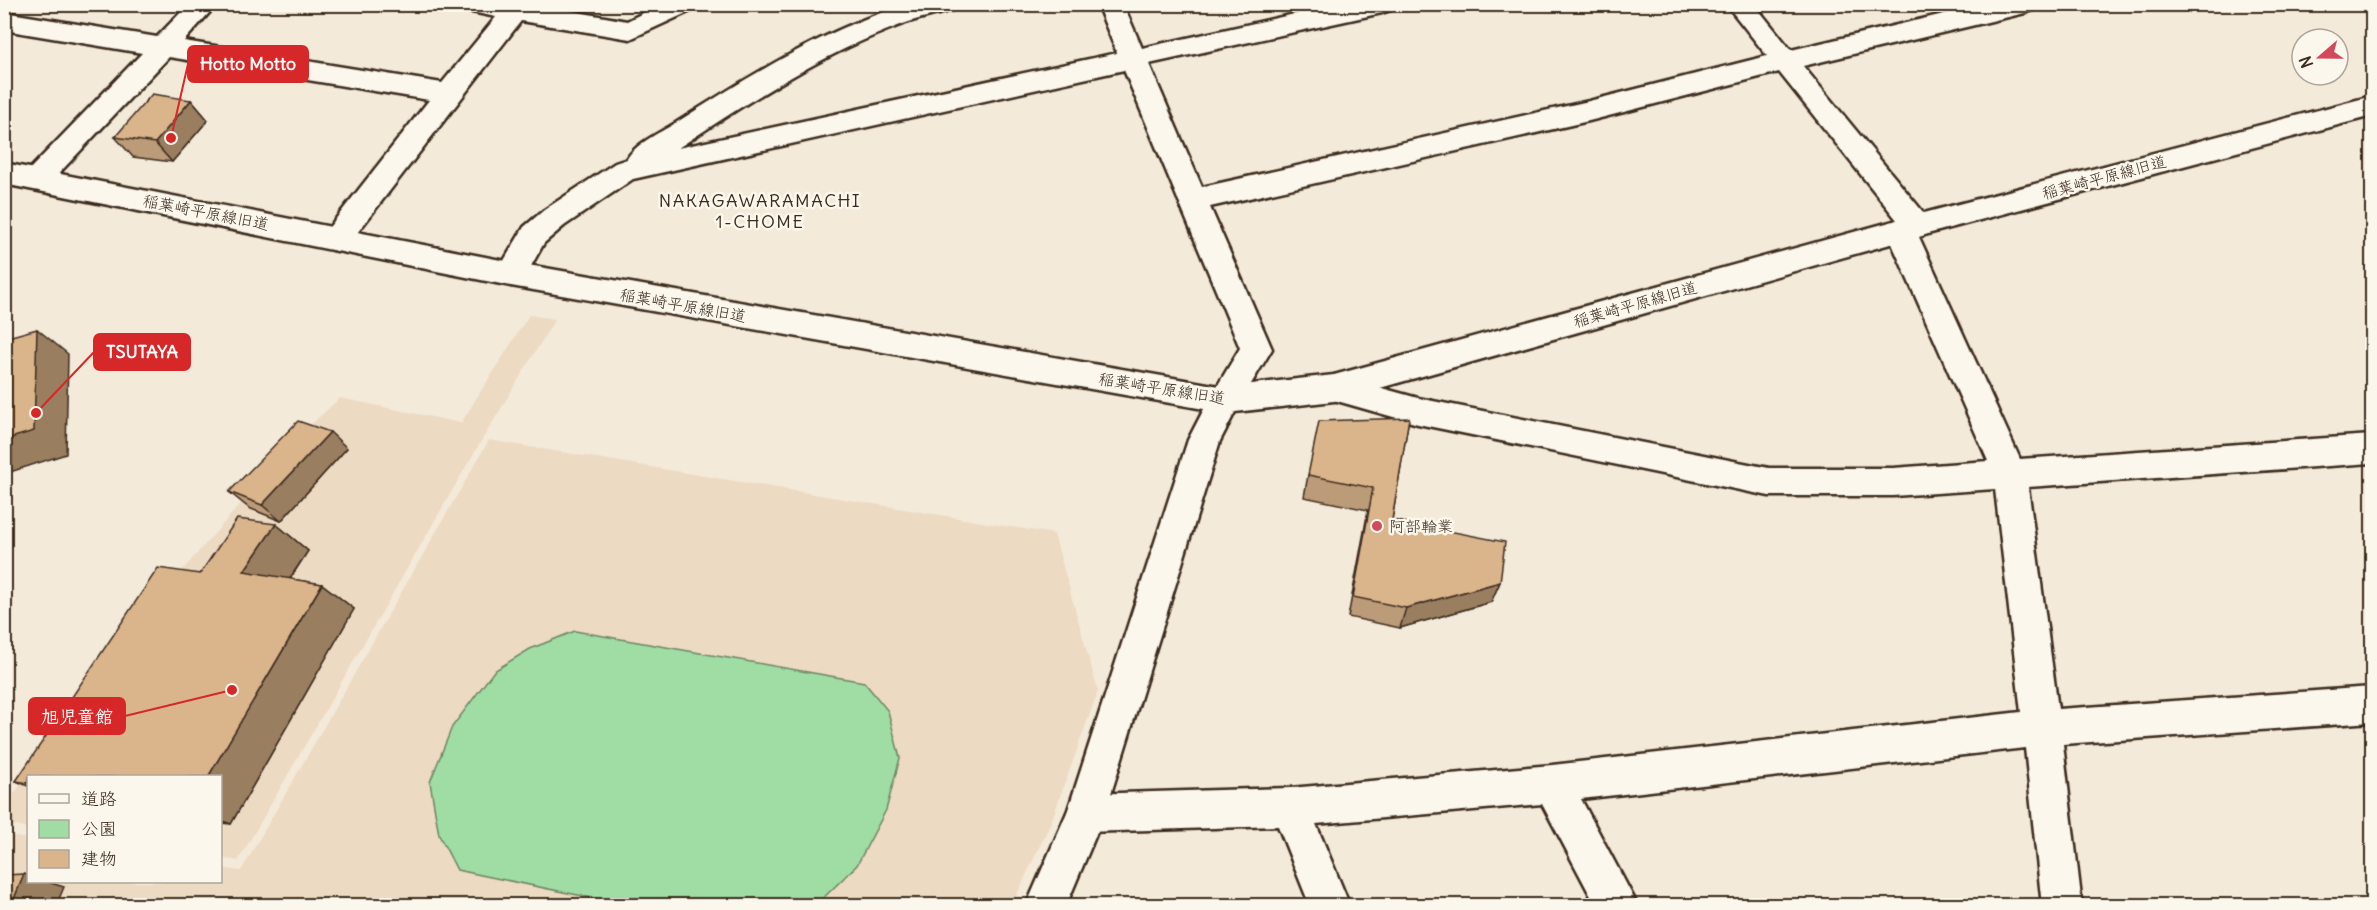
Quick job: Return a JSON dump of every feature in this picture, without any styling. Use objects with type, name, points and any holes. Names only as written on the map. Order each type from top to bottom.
[{"type":"street","points":[[36,179],[204,4]]},
{"type":"street","points":[[471,4],[517,8],[630,30],[684,4]]},
{"type":"street","points":[[511,274],[534,235],[554,218],[693,124],[786,70],[887,20],[943,4]]},
{"type":"street","points":[[1047,906],[1086,813],[1204,440],[1256,349],[1110,4]]},
{"type":"street","points":[[625,170],[1382,4]]},
{"type":"street","points":[[1739,4],[1910,228],[2010,473],[2043,728],[2062,906]]},
{"type":"street","points":[[1194,200],[1589,111],[2025,4]]},
{"type":"street","points":[[337,238],[517,8]]},
{"type":"street","points":[[4,21],[449,94]]},
{"type":"street","name":"稲葉崎平原線旧道","points":[[4,173],[511,274],[1225,400],[1334,388],[1910,228],[2373,106]]},
{"type":"street","points":[[1334,388],[1418,411],[1770,482],[1893,482],[2373,449]]},
{"type":"street","points":[[1086,813],[1290,807],[1552,784],[2043,728],[2373,705]]},
{"type":"street","points":[[1552,784],[1618,906]]},
{"type":"street","points":[[1290,807],[1330,906]]},
{"type":"shaded area","points":[[529,315],[555,319],[471,458],[238,861],[222,858],[222,775],[27,775],[123,638],[307,428],[340,398],[461,423]]},
{"type":"shaded area","points":[[489,440],[1054,534],[1098,691],[1051,822],[1012,905],[5,905],[4,835],[27,839],[27,883],[222,883],[222,868],[241,871]]},
{"type":"shaded area","points":[[27,775],[27,828],[5,824],[5,807]]},
{"type":"green space","points":[[575,631],[864,682],[888,711],[900,758],[886,810],[857,865],[815,906],[626,905],[457,870],[439,835],[430,782],[452,727],[494,671],[530,649]]},
{"type":"building","points":[[152,94],[191,100],[155,143],[115,137]]},
{"type":"building","points":[[37,329],[34,431],[4,440],[4,338]]},
{"type":"building","name":"阿部輪業","points":[[1409,418],[1392,520],[1505,542],[1500,582],[1406,608],[1353,597],[1373,488],[1308,475],[1319,421]]},
{"type":"building","points":[[298,421],[330,432],[262,505],[229,492]]},
{"type":"building","points":[[237,519],[276,524],[244,571],[322,584],[209,775],[27,775],[27,783],[16,781],[158,568],[200,574]]},
{"type":"building","points":[[24,874],[11,906],[4,906],[4,875]]},
{"type":"place","name":"Hotto Motto","points":[[171,138]]},
{"type":"place","name":"TSUTAYA","points":[[36,413]]},
{"type":"place","name":"阿部輪業","points":[[1377,526]]},
{"type":"place","name":"旭児童館","points":[[232,690]]},
{"type":"district","name":"NAKAGAWARAMACHI 1-CHOME","points":[[760,210]]}]
